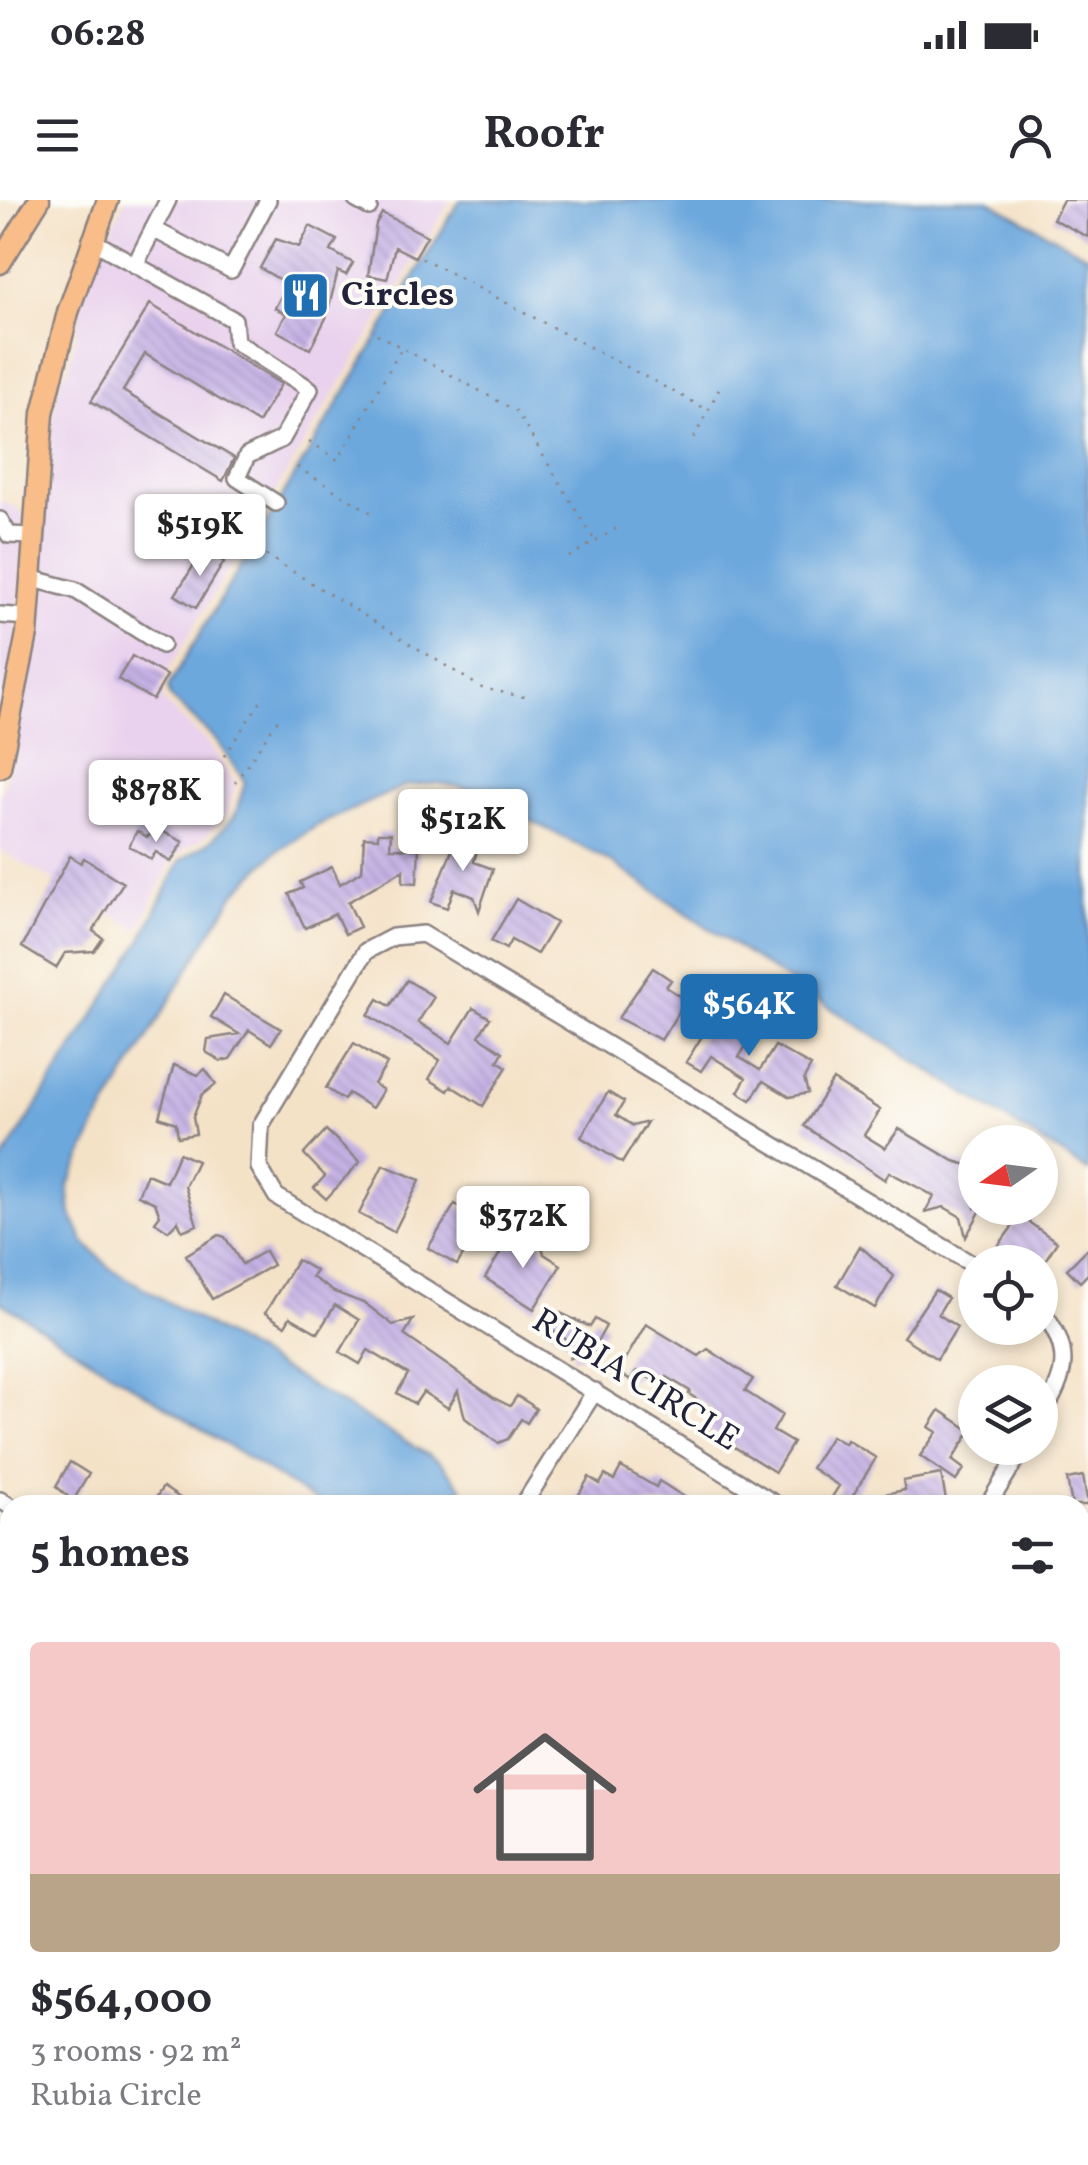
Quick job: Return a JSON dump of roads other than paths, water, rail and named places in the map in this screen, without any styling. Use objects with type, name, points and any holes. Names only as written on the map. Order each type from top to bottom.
[{"type":"main road","points":[[0,263],[38,200]]},
{"type":"main road","points":[[0,767],[28,617],[42,413],[91,240],[108,200]]},
{"type":"street","points":[[135,264],[168,200]]},
{"type":"street","points":[[153,230],[231,270],[268,200]]},
{"type":"street","points":[[91,240],[234,320],[236,342],[310,389],[282,439],[247,456],[237,478],[276,503]]},
{"type":"street","points":[[0,522],[9,536],[32,536]]},
{"type":"street","points":[[30,578],[75,590],[162,644]]},
{"type":"street","points":[[0,615],[28,617]]},
{"type":"street","name":"RUBIA CIRCLE","points":[[761,1495],[276,1196],[259,1167],[261,1124],[366,951],[393,937],[423,934],[958,1256]]},
{"type":"street","points":[[1058,1331],[1064,1379],[1058,1389]]},
{"type":"street","points":[[529,1495],[595,1391]]},
{"type":"street","points":[[994,1495],[1013,1465]]},
{"type":"water","points":[[460,200],[988,200],[1088,256],[1088,1171],[1058,1152],[1058,1125],[1015,1125],[780,976],[608,860],[466,788],[436,783],[404,786],[318,825],[275,853],[236,892],[99,1120],[68,1187],[71,1214],[84,1242],[110,1268],[440,1462],[463,1489],[460,1495],[306,1495],[0,1302],[0,1164],[142,939],[180,861],[212,840],[235,815],[245,782],[216,740],[170,697],[168,687]]},
{"type":"place","name":"Circles","points":[[306,296]]}]
